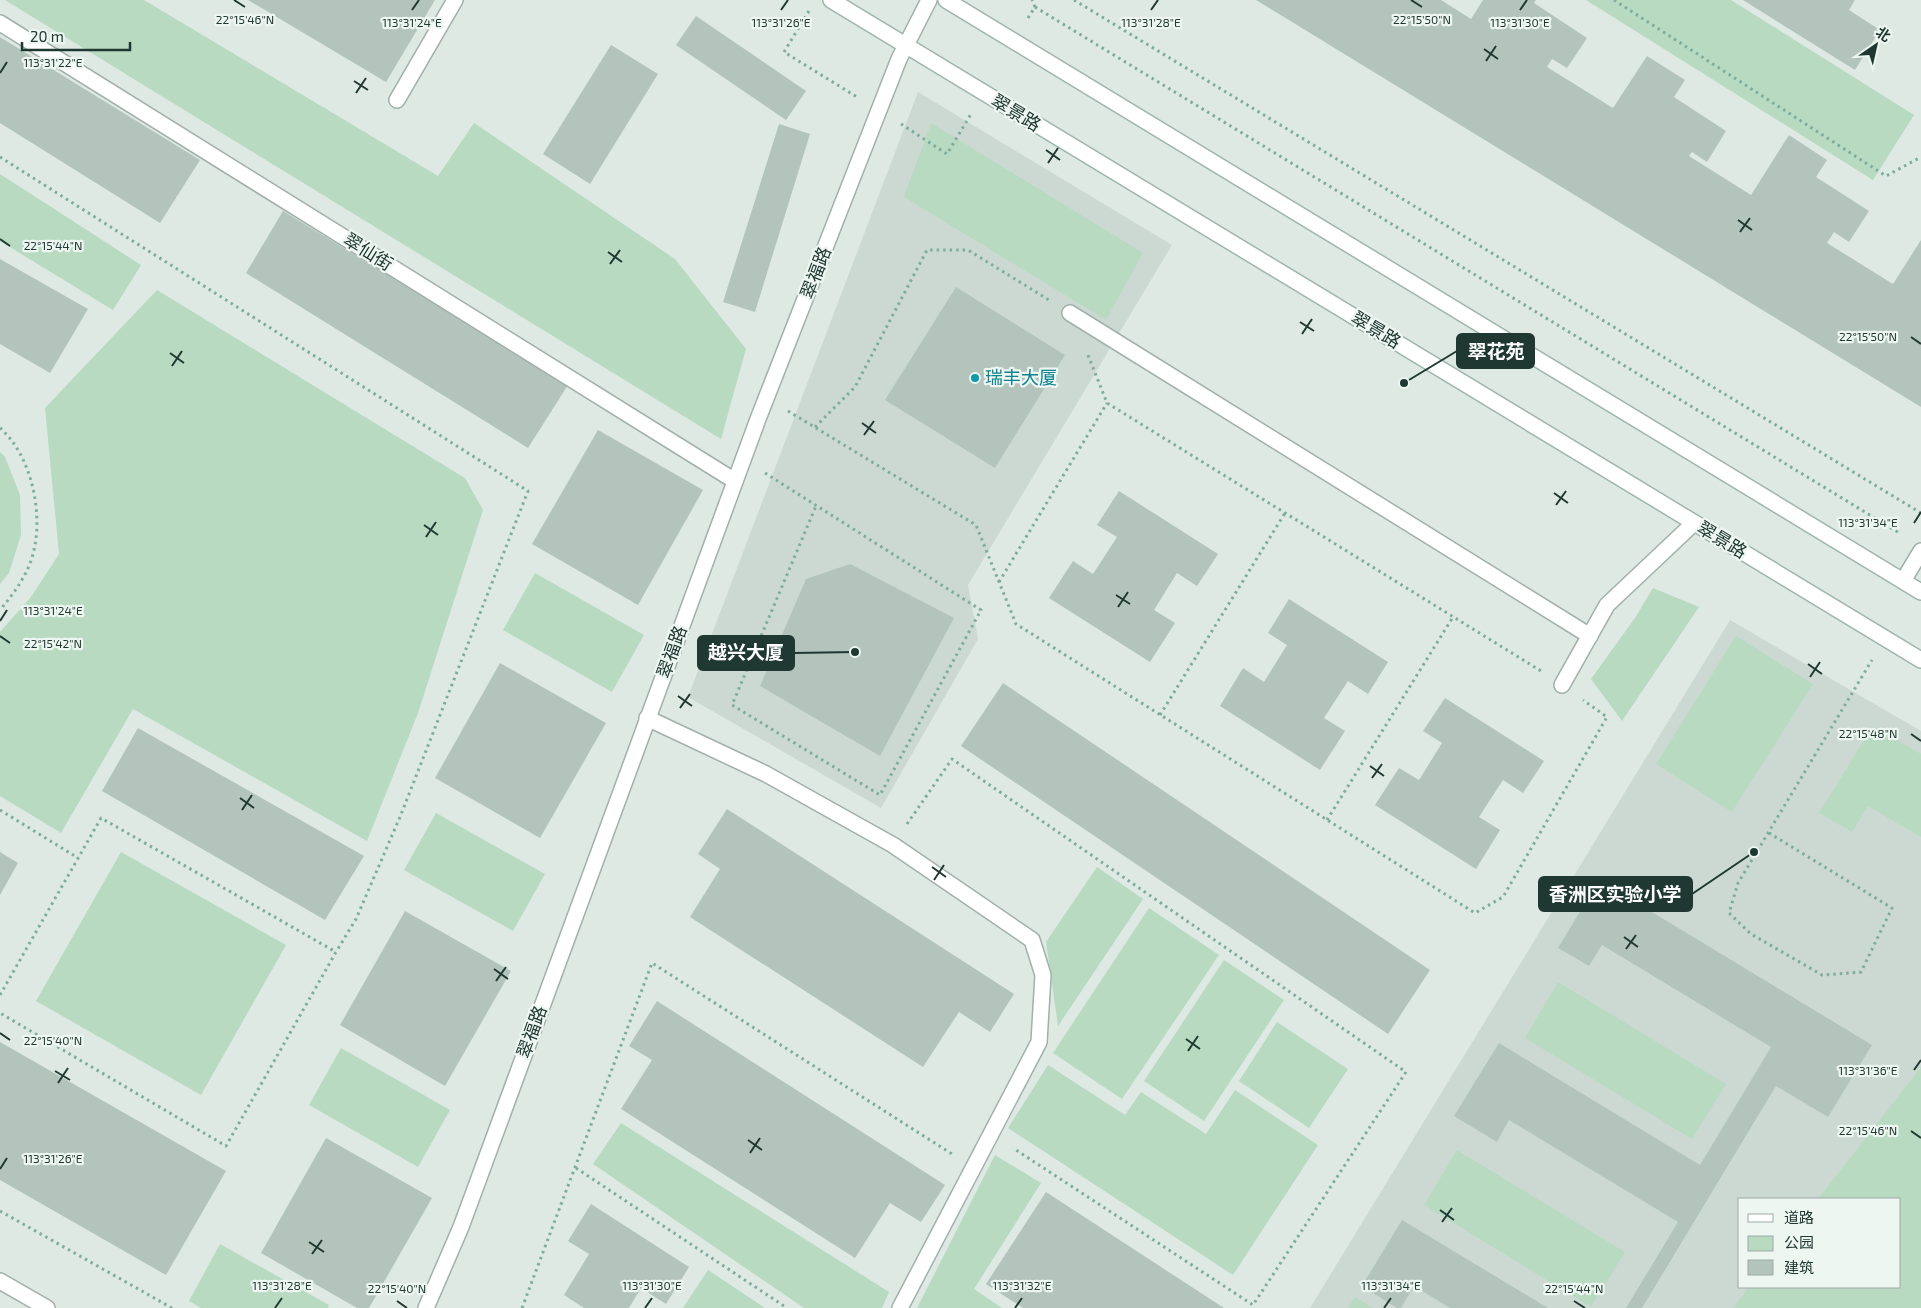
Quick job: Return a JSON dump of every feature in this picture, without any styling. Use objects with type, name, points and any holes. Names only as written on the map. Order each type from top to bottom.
[{"type":"main road","points":[[397,100],[455,0]]},
{"type":"main road","name":"翠景路","points":[[831,0],[1921,660]]},
{"type":"main road","name":"翠福路","points":[[426,1308],[461,1227],[766,398],[899,59],[929,0]]},
{"type":"main road","points":[[946,0],[1921,592]]},
{"type":"main road","name":"翠仙街","points":[[0,23],[735,481]]},
{"type":"main road","points":[[1070,312],[1590,636]]},
{"type":"main road","points":[[1562,684],[1607,605],[1694,523]]},
{"type":"main road","points":[[1903,581],[1921,551]]},
{"type":"main road","points":[[647,718],[766,774],[893,844],[1032,940],[1043,975],[1040,1042],[900,1308]]},
{"type":"main road","points":[[0,1281],[47,1308]]},
{"type":"path","points":[[1074,0],[1921,513]]},
{"type":"path","points":[[1614,0],[1886,176],[1921,157]]},
{"type":"path","points":[[1035,7],[1904,536]]},
{"type":"path","points":[[0,156],[528,491],[400,817],[356,919],[226,1146],[0,1013]]},
{"type":"path","points":[[766,398],[976,525],[1016,624],[1475,913],[1503,897],[1607,717],[1562,684],[1107,403],[1070,312],[968,250],[926,250],[855,387],[815,427]]},
{"type":"path","points":[[999,583],[1107,403]]},
{"type":"path","points":[[0,428],[7,434],[28,469],[37,509],[34,550],[18,588],[0,610]]},
{"type":"path","points":[[743,460],[816,506],[980,610],[880,795],[732,705],[816,506]]},
{"type":"path","points":[[1160,715],[1285,513]]},
{"type":"path","points":[[1327,820],[1453,617]]},
{"type":"path","points":[[1769,833],[1892,908],[1861,972],[1822,975],[1751,934],[1729,913],[1738,883],[1886,638]]},
{"type":"path","points":[[893,844],[952,759],[1406,1072],[1253,1305],[991,1134]]},
{"type":"path","points":[[0,810],[78,858]]},
{"type":"path","points":[[0,995],[102,818],[336,952]]},
{"type":"path","points":[[522,1308],[652,964],[974,1168]]},
{"type":"path","points":[[576,1168],[787,1308]]},
{"type":"path","points":[[0,1211],[172,1308]]},
{"type":"shaded area","points":[[918,92],[1172,245],[968,585],[978,639],[881,808],[688,697]]},
{"type":"shaded area","points":[[1730,620],[1921,731],[1921,1308],[1310,1308]]},
{"type":"green space","points":[[5,0],[144,0],[438,176],[474,123],[675,259],[746,349],[721,439]]},
{"type":"green space","points":[[1586,0],[1731,0],[1914,115],[1873,180]]},
{"type":"green space","points":[[931,123],[1143,253],[1106,320],[904,197]]},
{"type":"green space","points":[[0,174],[141,265],[113,310],[0,241]]},
{"type":"green space","points":[[157,290],[465,478],[483,510],[418,713],[367,841],[133,709],[61,833],[0,796],[0,632],[31,597],[59,554],[45,408]]},
{"type":"green space","points":[[0,452],[5,457],[20,495],[21,535],[9,573],[0,584]]},
{"type":"green space","points":[[535,573],[644,635],[612,692],[503,630]]},
{"type":"green space","points":[[1653,588],[1699,607],[1622,721],[1591,679],[1635,618]]},
{"type":"green space","points":[[1736,636],[1813,684],[1732,812],[1656,764]]},
{"type":"green space","points":[[1873,726],[1921,754],[1921,837],[1868,806],[1852,832],[1819,813]]},
{"type":"green space","points":[[436,813],[545,874],[513,931],[404,870]]},
{"type":"green space","points":[[121,852],[286,945],[201,1095],[36,1001]]},
{"type":"green space","points":[[1097,867],[1143,899],[1058,1026],[1046,942]]},
{"type":"green space","points":[[1149,908],[1219,955],[1122,1099],[1053,1053]]},
{"type":"green space","points":[[1224,960],[1284,1000],[1204,1121],[1144,1081]]},
{"type":"green space","points":[[1558,982],[1726,1084],[1692,1139],[1525,1038]]},
{"type":"green space","points":[[1277,1022],[1348,1069],[1309,1128],[1239,1081]]},
{"type":"green space","points":[[341,1048],[450,1110],[418,1167],[309,1105]]},
{"type":"green space","points":[[1048,1065],[1125,1115],[1141,1092],[1206,1134],[1235,1090],[1318,1145],[1233,1275],[1008,1128]]},
{"type":"green space","points":[[1921,1067],[1921,1308],[1733,1308],[1748,1288],[1901,1288],[1901,1198],[1819,1198]]},
{"type":"green space","points":[[621,1123],[889,1292],[882,1308],[804,1308],[593,1164]]},
{"type":"green space","points":[[1457,1150],[1625,1252],[1591,1307],[1424,1205]]},
{"type":"green space","points":[[995,1155],[1041,1183],[974,1289],[1002,1308],[917,1308]]},
{"type":"green space","points":[[220,1244],[329,1305],[328,1308],[201,1308],[189,1301]]},
{"type":"green space","points":[[708,1270],[765,1308],[683,1308]]},
{"type":"green space","points":[[1355,1297],[1373,1308],[1348,1308]]},
{"type":"building","points":[[248,0],[435,0],[386,82]]},
{"type":"building","points":[[1256,0],[1441,0],[1471,19],[1483,0],[1536,0],[1534,3],[1587,38],[1567,68],[1552,59],[1547,67],[1613,108],[1647,56],[1685,80],[1674,97],[1726,131],[1707,162],[1692,152],[1689,156],[1751,195],[1789,135],[1827,160],[1816,177],[1869,211],[1849,242],[1834,232],[1827,243],[1893,284],[1921,240],[1921,407]]},
{"type":"building","points":[[1743,0],[1855,0],[1849,10],[1880,30],[1855,70]]},
{"type":"building","points":[[696,16],[806,91],[786,120],[676,45]]},
{"type":"building","points":[[0,37],[200,160],[160,223],[0,123]]},
{"type":"building","points":[[611,45],[658,74],[590,184],[543,154]]},
{"type":"building","points":[[779,124],[810,134],[755,312],[723,302]]},
{"type":"building","points":[[283,211],[568,385],[528,448],[246,273]]},
{"type":"building","points":[[0,259],[88,309],[50,373],[0,344]]},
{"type":"building","name":"瑞丰大厦","points":[[956,287],[1065,355],[995,468],[885,400]]},
{"type":"building","points":[[598,430],[703,490],[638,605],[532,544]]},
{"type":"building","points":[[1119,491],[1218,554],[1197,586],[1177,573],[1154,610],[1175,623],[1150,662],[1049,598],[1073,561],[1093,574],[1117,537],[1097,525]]},
{"type":"building","points":[[850,564],[954,618],[880,756],[760,686],[806,579]]},
{"type":"building","points":[[1289,599],[1388,662],[1368,694],[1348,681],[1324,718],[1345,731],[1320,770],[1220,706],[1243,668],[1264,682],[1287,645],[1268,633]]},
{"type":"building","points":[[500,663],[606,723],[540,838],[435,778]]},
{"type":"building","points":[[1003,683],[1430,970],[1388,1034],[961,746]]},
{"type":"building","points":[[1445,698],[1544,761],[1523,793],[1503,780],[1479,817],[1500,830],[1476,869],[1375,805],[1399,768],[1419,780],[1442,743],[1423,731]]},
{"type":"building","points":[[138,728],[364,856],[325,920],[102,791]]},
{"type":"building","points":[[727,809],[1014,994],[990,1032],[959,1012],[923,1067],[690,917],[720,869],[698,854]]},
{"type":"building","points":[[0,852],[18,863],[0,895]]},
{"type":"building","points":[[1599,880],[1872,1045],[1828,1117],[1776,1086],[1642,1308],[1626,1308],[1678,1222],[1509,1120],[1497,1142],[1454,1116],[1499,1043],[1700,1165],[1771,1047],[1602,945],[1589,966],[1558,948]]},
{"type":"building","points":[[405,911],[511,971],[445,1086],[340,1025]]},
{"type":"building","points":[[657,1001],[945,1185],[921,1222],[890,1203],[855,1258],[621,1109],[652,1060],[629,1046]]},
{"type":"building","points":[[0,1042],[226,1171],[166,1275],[0,1180]]},
{"type":"building","points":[[326,1138],[432,1198],[369,1308],[357,1308],[261,1253]]},
{"type":"building","points":[[1046,1192],[1224,1308],[1023,1308],[986,1284]]},
{"type":"building","points":[[591,1204],[689,1267],[666,1304],[641,1288],[629,1308],[584,1308],[564,1295],[589,1254],[568,1241]]},
{"type":"building","points":[[1402,1220],[1548,1308],[1450,1308],[1414,1286],[1401,1308],[1397,1308],[1362,1286]]},
{"type":"place","name":"瑞丰大厦","points":[[975,378]]},
{"type":"place","name":"翠花苑","points":[[1404,383]]},
{"type":"place","name":"越兴大厦","points":[[855,652]]},
{"type":"place","name":"香洲区实验小学","points":[[1754,852]]}]
